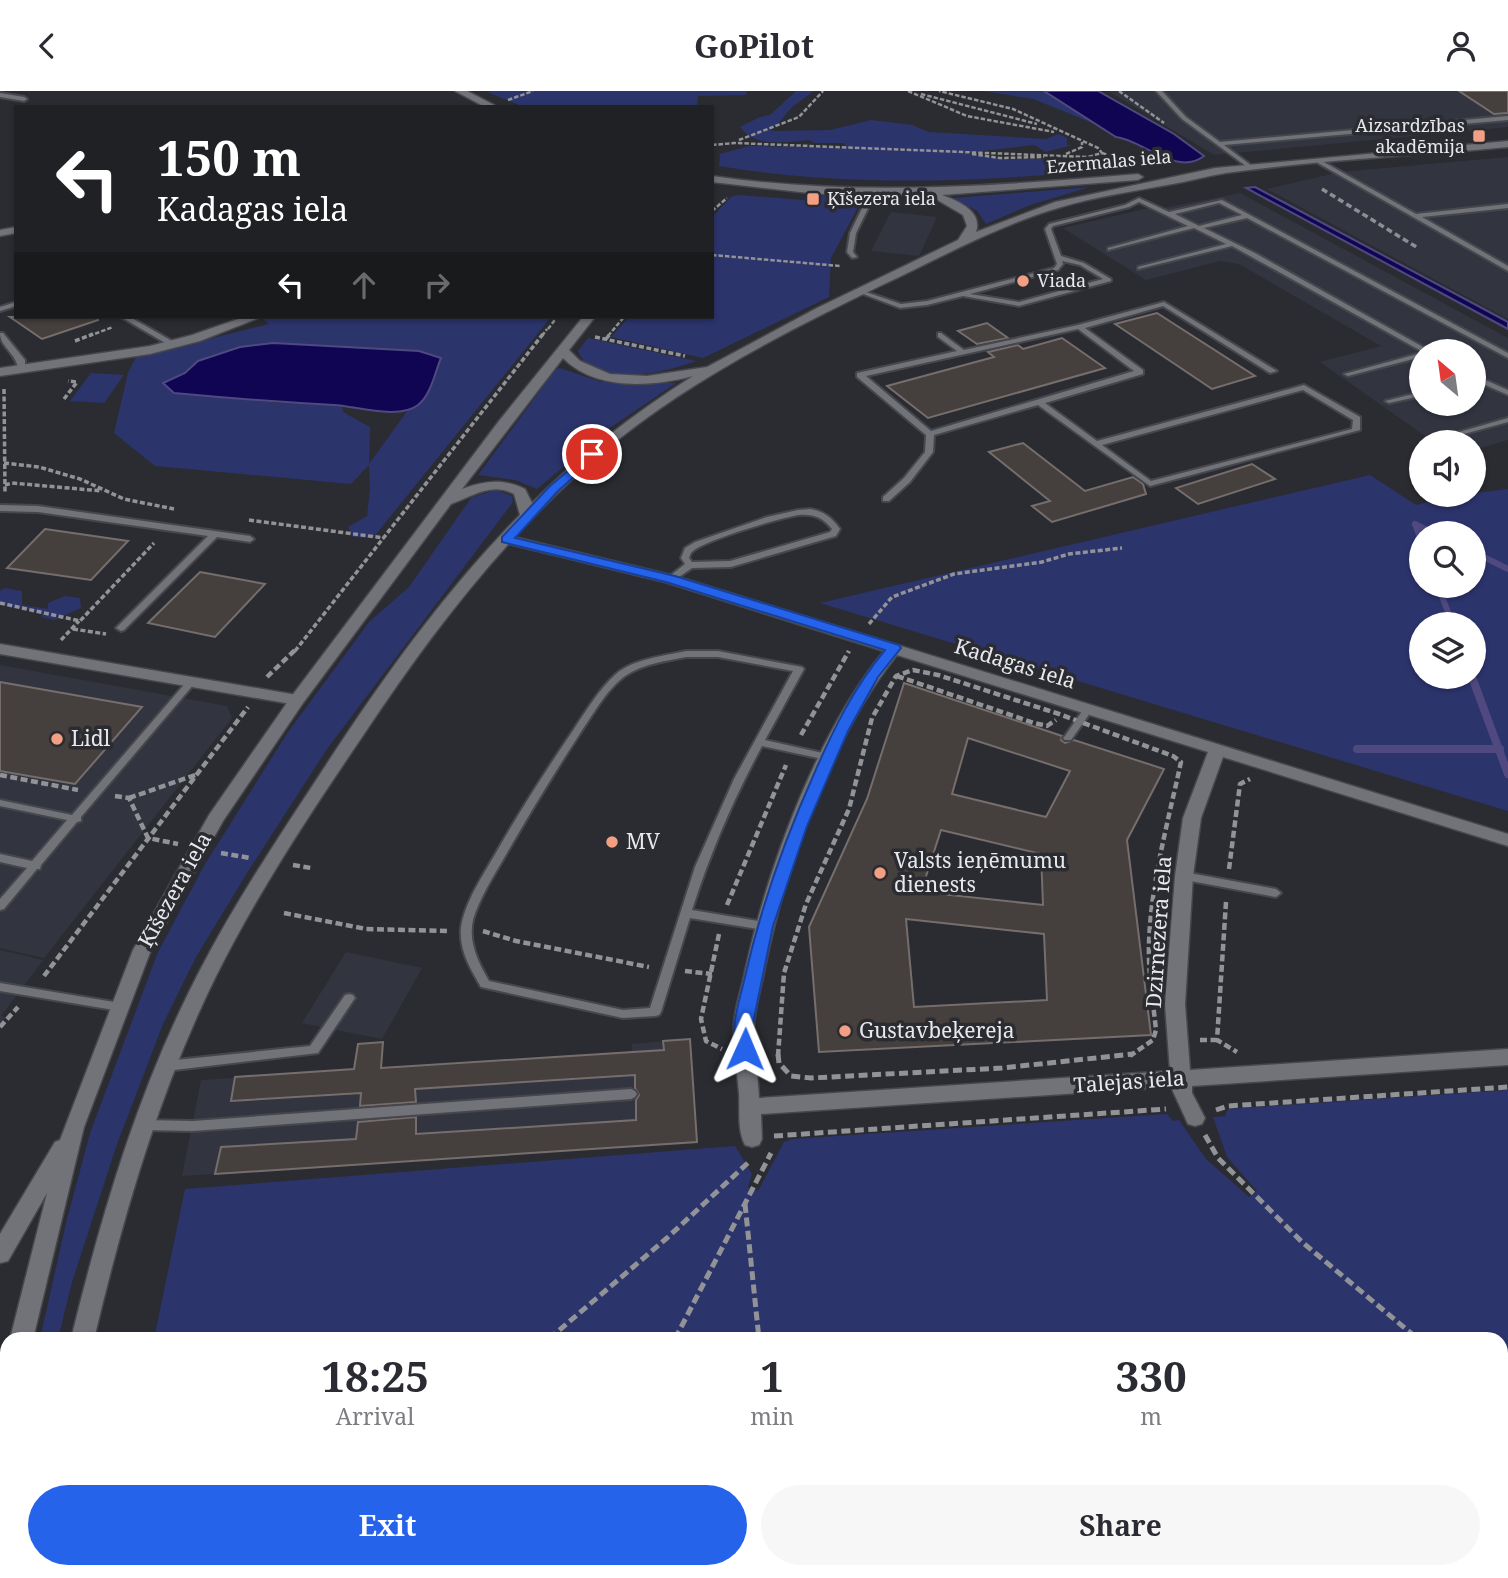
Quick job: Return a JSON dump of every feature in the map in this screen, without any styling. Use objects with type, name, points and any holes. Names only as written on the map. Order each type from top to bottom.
[{"type":"street","points":[[460,91],[498,104]]},
{"type":"street","name":"Ezermalas iela","points":[[714,179],[806,189],[928,193],[1320,162],[1508,144]]},
{"type":"street","points":[[84,1332],[113,1215],[142,1125],[193,1003],[231,930],[368,713],[454,600],[527,516],[592,454],[631,423],[718,366],[874,285],[1035,212],[1065,203],[1224,170]]},
{"type":"street","points":[[714,194],[726,181]]},
{"type":"street","points":[[928,193],[965,210],[971,217],[971,234],[959,245]]},
{"type":"street","points":[[3,371],[175,345],[248,319]]},
{"type":"street","name":"Ķīšezera iela","points":[[23,1332],[74,1127],[142,950],[198,849],[215,819],[296,700],[587,319]]},
{"type":"street","points":[[562,350],[579,367],[606,377],[659,378],[718,366]]},
{"type":"street","points":[[449,500],[475,489],[501,484],[520,492],[526,504],[527,516]]},
{"type":"street","name":"Kadagas iela","points":[[506,539],[670,579],[1508,840]]},
{"type":"street","points":[[759,1146],[750,1107],[744,1023],[764,926],[799,826],[827,757],[872,675],[894,648]]},
{"type":"street","points":[[0,649],[296,700]]},
{"type":"street","name":"Dzirnezera iela","points":[[1195,1118],[1182,1093],[1179,1078],[1175,1004],[1184,876],[1192,818],[1218,749]]},
{"type":"street","name":"Talejas iela","points":[[750,1107],[1508,1057]]},
{"type":"street","points":[[0,1254],[74,1127]]},
{"type":"lane","points":[[1158,91],[1184,118],[1250,167]]},
{"type":"lane","points":[[0,95],[24,99]]},
{"type":"lane","points":[[1219,143],[1508,118]]},
{"type":"lane","points":[[1320,162],[1508,269]]},
{"type":"lane","points":[[854,257],[850,252],[853,233],[873,192]]},
{"type":"lane","points":[[861,292],[900,306],[927,303],[1056,269],[1060,264],[1048,229],[1051,225],[1127,206],[1139,200],[1233,244],[1409,341]]},
{"type":"lane","points":[[1169,214],[1220,201],[1508,356]]},
{"type":"lane","points":[[1413,216],[1508,206]]},
{"type":"lane","points":[[1110,249],[1247,216]]},
{"type":"lane","points":[[1140,268],[1233,244]]},
{"type":"lane","points":[[960,294],[1019,304],[1109,280],[1082,264],[1059,258]]},
{"type":"lane","points":[[930,434],[860,375],[1079,327],[1164,305],[1273,371]]},
{"type":"lane","points":[[130,319],[175,345]]},
{"type":"lane","points":[[930,434],[1140,372],[1079,327]]},
{"type":"lane","points":[[0,335],[22,360],[22,369]]},
{"type":"lane","points":[[941,335],[963,352]]},
{"type":"lane","points":[[1348,374],[1409,358]]},
{"type":"lane","points":[[1486,384],[1508,393]]},
{"type":"lane","points":[[1039,402],[1150,484],[1356,430],[1357,419],[1304,387],[1095,443]]},
{"type":"lane","points":[[1389,401],[1409,397]]},
{"type":"lane","points":[[1469,430],[1508,420]]},
{"type":"lane","points":[[886,499],[929,452],[930,434]]},
{"type":"lane","points":[[2,508],[38,509],[250,539]]},
{"type":"lane","points":[[670,579],[690,565],[731,564],[833,534],[836,529],[822,515],[810,512],[790,513],[698,544],[688,550],[685,558],[690,565]]},
{"type":"lane","points":[[121,628],[215,534]]},
{"type":"lane","points":[[686,654],[718,654],[799,669],[739,779],[700,867],[685,912],[655,1012],[623,1014],[485,984],[468,956],[469,916],[490,874],[568,748],[620,676],[686,654]]},
{"type":"lane","points":[[0,906],[77,819],[191,682]]},
{"type":"lane","points":[[1068,738],[1088,709]]},
{"type":"lane","points":[[759,742],[827,757]]},
{"type":"lane","points":[[0,803],[77,819]]},
{"type":"lane","points":[[0,858],[36,866]]},
{"type":"lane","points":[[1184,876],[1276,893]]},
{"type":"lane","points":[[685,912],[764,926]]},
{"type":"lane","points":[[2,990],[120,1007]]},
{"type":"lane","points":[[166,1066],[314,1050],[349,998]]},
{"type":"lane","points":[[142,1125],[192,1126],[631,1094]]},
{"type":"path","points":[[498,104],[533,91]]},
{"type":"path","points":[[739,140],[799,117],[823,91]]},
{"type":"path","points":[[909,91],[1012,115],[1047,127]]},
{"type":"path","points":[[909,91],[967,116],[1059,133]]},
{"type":"path","points":[[714,145],[735,143],[954,151],[1000,158],[1059,155],[1088,157],[1101,153],[1098,148],[1059,133],[1013,109],[939,91]]},
{"type":"path","points":[[1059,155],[1074,152],[1082,147],[1082,141]]},
{"type":"path","points":[[714,210],[733,192]]},
{"type":"path","points":[[714,255],[836,264],[866,276],[874,285]]},
{"type":"path","points":[[69,344],[126,319]]},
{"type":"path","points":[[555,319],[547,329],[555,330]]},
{"type":"path","points":[[606,339],[622,319]]},
{"type":"path","points":[[590,336],[687,357]]},
{"type":"path","points":[[2,508],[5,485],[3,371]]},
{"type":"path","points":[[4,463],[39,467],[75,477],[124,499],[177,510]]},
{"type":"path","points":[[5,485],[12,483],[110,492]]},
{"type":"path","points":[[240,519],[384,538]]},
{"type":"path","points":[[60,641],[155,543],[142,541]]},
{"type":"path","points":[[868,628],[892,597],[954,574],[1042,562],[1069,554],[1122,548]]},
{"type":"path","points":[[0,603],[80,621]]},
{"type":"path","points":[[73,629],[108,634]]},
{"type":"path","points":[[733,1049],[719,1049],[706,1041],[701,1019],[722,919],[792,749],[851,647]]},
{"type":"path","points":[[913,670],[939,675],[1059,714],[1131,740],[1181,762],[1164,829],[1154,888],[1149,944],[1156,1030],[1153,1040],[1130,1056],[1002,1068],[811,1078],[791,1076],[779,1063],[784,973],[806,904],[849,809],[873,718],[896,675],[913,670]]},
{"type":"path","points":[[896,675],[1024,721],[1047,726],[1054,723],[1059,714]]},
{"type":"path","points":[[130,798],[198,774]]},
{"type":"path","points":[[1243,1055],[1228,1049],[1217,1040],[1227,885],[1240,785],[1262,776]]},
{"type":"path","points":[[76,789],[84,779]]},
{"type":"path","points":[[148,838],[311,868]]},
{"type":"path","points":[[284,913],[329,925],[383,931],[456,930]]},
{"type":"path","points":[[476,928],[516,941],[655,968]]},
{"type":"path","points":[[684,971],[712,974]]},
{"type":"path","points":[[557,1332],[667,1238],[759,1146],[778,1135],[826,1132]]},
{"type":"path","points":[[759,1146],[778,1135]]},
{"type":"path","points":[[680,1332],[778,1135]]},
{"type":"path","points":[[1218,1158],[1302,1242],[1410,1332]]},
{"type":"path","points":[[745,1204],[758,1332]]},
{"type":"shaded area","points":[[747,91],[746,95],[698,96],[697,105],[519,105],[487,92]]},
{"type":"shaded area","points":[[796,91],[814,91],[792,107],[778,124],[768,129],[830,130],[871,120],[912,125],[929,132],[1046,139],[1058,134],[1067,138],[1067,145],[1073,145],[1045,152],[1035,145],[963,153],[1001,159],[1040,159],[1096,166],[1134,164],[1143,167],[984,179],[878,180],[825,178],[719,166],[720,154],[749,146],[847,148],[844,143],[814,143],[809,140],[763,141],[747,134],[740,127],[770,115]]},
{"type":"shaded area","points":[[983,91],[1044,91],[1100,126],[1033,99]]},
{"type":"shaded area","points":[[1044,91],[1098,91],[1174,134],[1204,156],[1193,161],[1171,160],[1116,137]]},
{"type":"shaded area","points":[[1108,91],[1508,91],[1508,127],[1214,155]]},
{"type":"shaded area","points":[[1508,157],[1508,319],[1267,189],[1340,172]]},
{"type":"shaded area","points":[[1090,187],[1030,205],[986,224],[977,211],[953,198]]},
{"type":"shaded area","points":[[1255,187],[1508,322],[1508,329],[1246,188]]},
{"type":"shaded area","points":[[1240,193],[1508,338],[1508,440],[1486,446],[1486,430],[1417,430],[1320,362],[1381,346],[1239,264],[1220,261],[1146,280],[1063,228],[1149,208],[1164,208]]},
{"type":"shaded area","points":[[738,195],[817,201],[822,196],[863,198],[831,258],[829,297],[703,358],[611,337],[627,319],[714,319],[714,215],[731,197]]},
{"type":"shaded area","points":[[891,212],[937,217],[919,256],[871,251]]},
{"type":"shaded area","points":[[263,319],[549,319],[373,538],[353,537],[348,527],[367,516],[369,465],[351,484],[155,466],[114,433],[128,373],[136,357],[269,324]],"holes":[[[273,343],[419,351],[417,406],[408,410],[369,464],[370,427],[343,412],[342,405],[281,403],[174,393],[166,381],[186,373],[198,361],[240,347]]]},
{"type":"shaded area","points":[[588,338],[696,361],[650,373],[614,375],[599,371],[586,363],[578,351]]},
{"type":"shaded area","points":[[273,343],[419,351],[441,358],[422,401],[410,409],[389,412],[334,405],[174,393],[163,383],[185,373],[198,361],[240,347]]},
{"type":"shaded area","points":[[556,369],[601,382],[676,383],[607,430],[537,489],[515,480],[478,475]]},
{"type":"shaded area","points":[[91,373],[124,375],[104,403],[70,401]]},
{"type":"shaded area","points":[[1370,475],[1409,500],[1409,507],[1486,507],[1486,492],[1508,489],[1508,811],[820,603]]},
{"type":"shaded area","points":[[495,490],[512,496],[513,502],[327,749],[196,957],[163,1024],[117,1144],[72,1282],[60,1332],[42,1332],[90,1133],[158,952],[205,864],[288,732],[369,622],[409,587],[471,498]]},
{"type":"shaded area","points":[[5,588],[22,591],[22,605],[48,609],[48,603],[65,596],[80,598],[81,608],[54,620],[42,617],[41,612],[0,605],[0,591]]},
{"type":"shaded area","points":[[0,665],[227,706],[232,718],[44,958],[0,948]]},
{"type":"shaded area","points":[[0,950],[43,960],[1,1016],[5,1017],[0,1024]]},
{"type":"shaded area","points":[[346,952],[422,968],[382,1039],[302,1023]]},
{"type":"shaded area","points":[[690,1039],[697,1142],[182,1176],[201,1080],[632,1052],[632,1044]]},
{"type":"shaded area","points":[[1508,1090],[1508,1332],[155,1332],[185,1189],[735,1146],[752,1174],[748,1187],[758,1191],[784,1142],[792,1139],[1167,1114],[1173,1121],[1179,1120],[1206,1159],[1249,1197],[1257,1191],[1227,1157],[1213,1117],[1225,1116],[1228,1109]]},
{"type":"building","points":[[1459,91],[1508,91],[1508,113],[1494,114]]},
{"type":"building","points":[[1157,313],[1255,376],[1212,389],[1115,324]]},
{"type":"building","points":[[10,317],[98,319],[98,320],[42,339]]},
{"type":"building","points":[[987,323],[1008,338],[977,344],[958,331]]},
{"type":"building","points":[[1062,338],[1105,368],[928,418],[887,386],[994,357],[988,352],[1018,345],[1023,349]]},
{"type":"building","points":[[1023,443],[1085,491],[1133,477],[1143,484],[1146,494],[1052,522],[1032,506],[1050,501],[989,452]]},
{"type":"building","points":[[1252,464],[1275,479],[1198,504],[1176,488]]},
{"type":"building","points":[[45,529],[128,541],[91,580],[7,568]]},
{"type":"building","points":[[200,572],[265,584],[215,637],[148,623]]},
{"type":"building","name":"Lidl","points":[[0,682],[142,707],[75,784],[0,771]]},
{"type":"building","name":"Valsts ieņēmumu dienests","points":[[904,683],[1062,736],[1061,740],[1065,743],[1074,740],[1164,769],[1127,840],[1151,1035],[819,1052],[809,927],[867,799]],"holes":[[[968,738],[1070,771],[1046,817],[952,794]],[[941,830],[1041,854],[1043,905],[921,892]],[[906,919],[1044,934],[1047,1000],[914,1007]]]},
{"type":"building","points":[[690,1039],[697,1142],[215,1174],[221,1147],[356,1139],[358,1122],[416,1117],[416,1134],[636,1120],[636,1100],[639,1095],[635,1088],[635,1075],[415,1089],[416,1102],[360,1106],[361,1093],[231,1101],[235,1077],[354,1069],[358,1044],[383,1042],[381,1068],[664,1050],[663,1041]]},
{"type":"waterway","points":[[1486,558],[1508,569]]},
{"type":"waterway","points":[[1443,598],[1448,612]]},
{"type":"waterway","points":[[1476,689],[1499,749]]},
{"type":"waterway","points":[[1357,749],[1499,749]]},
{"type":"waterway","points":[[1499,749],[1508,774]]},
{"type":"railway","points":[[1322,189],[1418,248]]},
{"type":"place","name":"Aizsardzības akadēmija","points":[[1479,136]]},
{"type":"place","name":"Ķīšezera iela","points":[[813,199]]},
{"type":"place","name":"Viada","points":[[1023,281]]},
{"type":"place","name":"Lidl","points":[[57,739]]},
{"type":"place","name":"MV","points":[[612,842]]},
{"type":"place","name":"Valsts ieņēmumu dienests","points":[[880,873]]},
{"type":"place","name":"Gustavbeķereja","points":[[845,1031]]},
{"type":"route","points":[[592,454],[506,539],[670,579],[894,648],[872,675],[840,731],[799,826],[764,926],[744,1023],[745,1049]]}]
